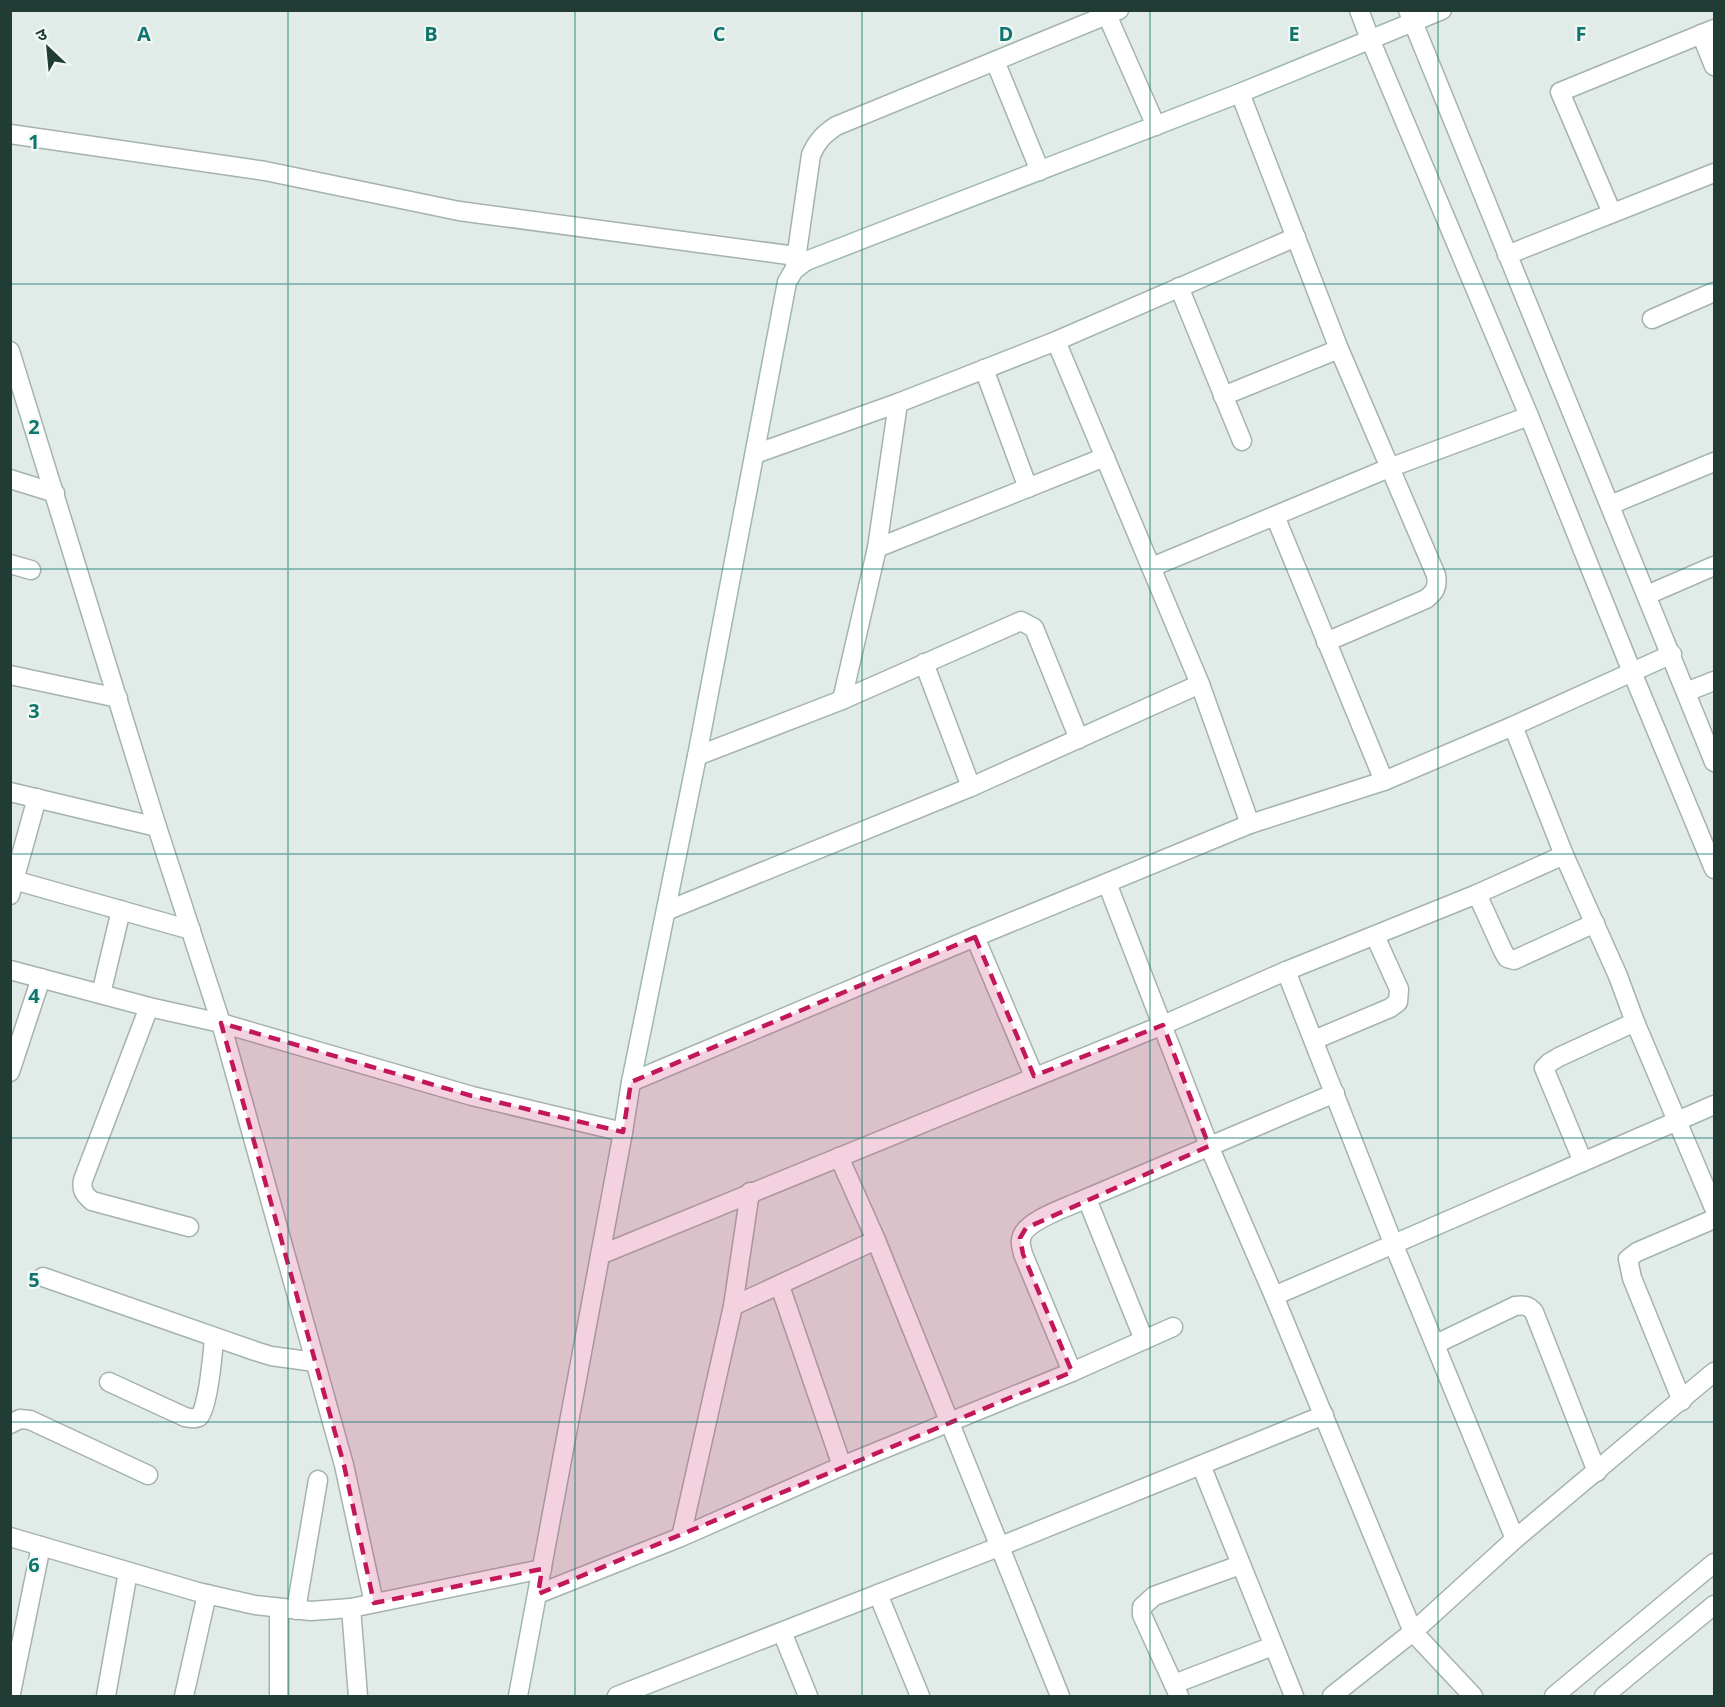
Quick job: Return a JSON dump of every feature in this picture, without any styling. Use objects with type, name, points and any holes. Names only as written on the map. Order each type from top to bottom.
[{"type":"street","points":[[1359,10],[1529,416],[1714,868]]},
{"type":"street","points":[[10,134],[265,171],[459,211],[795,263],[806,261],[1240,93],[1370,39],[1410,16],[1442,10]]},
{"type":"street","points":[[518,1696],[631,1082],[697,756],[787,282],[795,263],[811,155],[817,142],[836,126],[1113,13],[1156,126]]},
{"type":"street","points":[[1410,16],[1672,654],[1714,762]]},
{"type":"street","points":[[1612,213],[1560,93],[1708,32],[1714,66]]},
{"type":"street","points":[[995,61],[1040,171]]},
{"type":"street","points":[[1240,93],[1339,349],[1436,575],[1437,585],[1426,599],[1326,642]]},
{"type":"street","points":[[1507,255],[1714,173]]},
{"type":"street","points":[[755,454],[898,403],[1056,341],[1296,237]]},
{"type":"street","points":[[1179,287],[1242,441]]},
{"type":"street","points":[[1652,318],[1714,292]]},
{"type":"street","points":[[1056,341],[1200,684],[1250,824]]},
{"type":"street","points":[[1223,396],[1339,349]]},
{"type":"street","points":[[10,351],[221,1023],[344,1465],[374,1603]]},
{"type":"street","points":[[984,369],[1028,488]]},
{"type":"street","points":[[842,700],[876,548],[898,403]]},
{"type":"street","points":[[1152,567],[1389,468],[1529,416]]},
{"type":"street","points":[[876,548],[1105,457]]},
{"type":"street","points":[[1610,506],[1714,462]]},
{"type":"street","points":[[10,479],[55,493]]},
{"type":"street","points":[[1275,516],[1384,781]]},
{"type":"street","points":[[10,564],[31,570]]},
{"type":"street","points":[[1647,595],[1714,566]]},
{"type":"street","points":[[697,756],[842,700],[1021,621],[1034,628],[1079,740]]},
{"type":"street","points":[[631,1082],[1250,824],[1384,781],[1672,654]]},
{"type":"street","points":[[924,663],[971,787]]},
{"type":"street","points":[[10,675],[118,698]]},
{"type":"street","points":[[1686,692],[1714,681]]},
{"type":"street","points":[[666,911],[971,787],[1200,684]]},
{"type":"street","points":[[1513,726],[1564,855],[1618,976],[1635,1022],[1714,1208]]},
{"type":"street","points":[[10,792],[158,827]]},
{"type":"street","points":[[37,798],[12,885],[121,910],[190,930]]},
{"type":"street","points":[[600,1255],[1162,1025],[1286,971],[1477,894],[1564,855]]},
{"type":"street","points":[[1107,883],[1209,1146],[1324,1415],[1413,1632],[1473,1696]]},
{"type":"street","points":[[1477,894],[1503,951],[1507,958],[1514,960],[1595,923]]},
{"type":"street","points":[[101,994],[121,910]]},
{"type":"street","points":[[1314,1040],[1390,1008],[1398,1002],[1399,989],[1375,936]]},
{"type":"street","points":[[975,937],[1034,1076]]},
{"type":"street","points":[[10,970],[149,1007],[221,1023],[472,1096],[623,1132]]},
{"type":"street","points":[[1286,971],[1393,1243],[1515,1539]]},
{"type":"street","points":[[10,1071],[41,978]]},
{"type":"street","points":[[149,1007],[83,1180],[82,1188],[85,1195],[92,1201],[189,1227]]},
{"type":"street","points":[[1583,1162],[1544,1068],[1559,1057],[1635,1022]]},
{"type":"street","points":[[1072,1372],[1023,1254],[1020,1238],[1026,1228],[1087,1199],[1335,1093]]},
{"type":"street","points":[[1274,1296],[1714,1105]]},
{"type":"street","points":[[839,1157],[876,1240],[1060,1696]]},
{"type":"street","points":[[681,1537],[733,1306],[750,1192]]},
{"type":"street","points":[[1087,1199],[1144,1340]]},
{"type":"street","points":[[1682,1401],[1632,1278],[1628,1259],[1637,1252],[1714,1219]]},
{"type":"street","points":[[733,1306],[876,1240]]},
{"type":"street","points":[[43,1277],[271,1356],[315,1362]]},
{"type":"street","points":[[780,1286],[842,1466]]},
{"type":"street","points":[[1436,1344],[1515,1306],[1530,1307],[1534,1312],[1597,1473]]},
{"type":"street","points":[[538,1594],[681,1537],[842,1466],[1072,1372],[1173,1327]]},
{"type":"street","points":[[109,1382],[185,1417],[192,1419],[198,1417],[202,1412],[208,1390],[214,1338]]},
{"type":"street","points":[[1332,1696],[1413,1632],[1515,1539],[1597,1473],[1714,1372]]},
{"type":"street","points":[[617,1696],[1001,1546],[1324,1415]]},
{"type":"street","points":[[10,1424],[20,1419],[30,1420],[148,1474]]},
{"type":"street","points":[[1201,1465],[1294,1696]]},
{"type":"street","points":[[279,1696],[288,1610],[318,1480]]},
{"type":"street","points":[[10,1538],[207,1594],[288,1610],[351,1608],[542,1569]]},
{"type":"street","points":[[11,1693],[41,1546]]},
{"type":"street","points":[[1554,1696],[1714,1563]]},
{"type":"street","points":[[1240,1565],[1154,1596],[1142,1607],[1142,1615],[1176,1690],[1273,1646]]},
{"type":"street","points":[[106,1696],[128,1572]]},
{"type":"street","points":[[184,1696],[207,1594]]},
{"type":"street","points":[[878,1594],[920,1696]]},
{"type":"street","points":[[351,1608],[358,1696]]},
{"type":"street","points":[[1604,1696],[1714,1608]]},
{"type":"street","points":[[782,1632],[808,1696]]},
{"type":"highlighted area","points":[[975,937],[1034,1076],[1163,1025],[1209,1146],[1026,1228],[1020,1238],[1023,1254],[1072,1372],[538,1594],[542,1569],[374,1603],[344,1465],[221,1023],[472,1096],[623,1132],[631,1082]]}]
